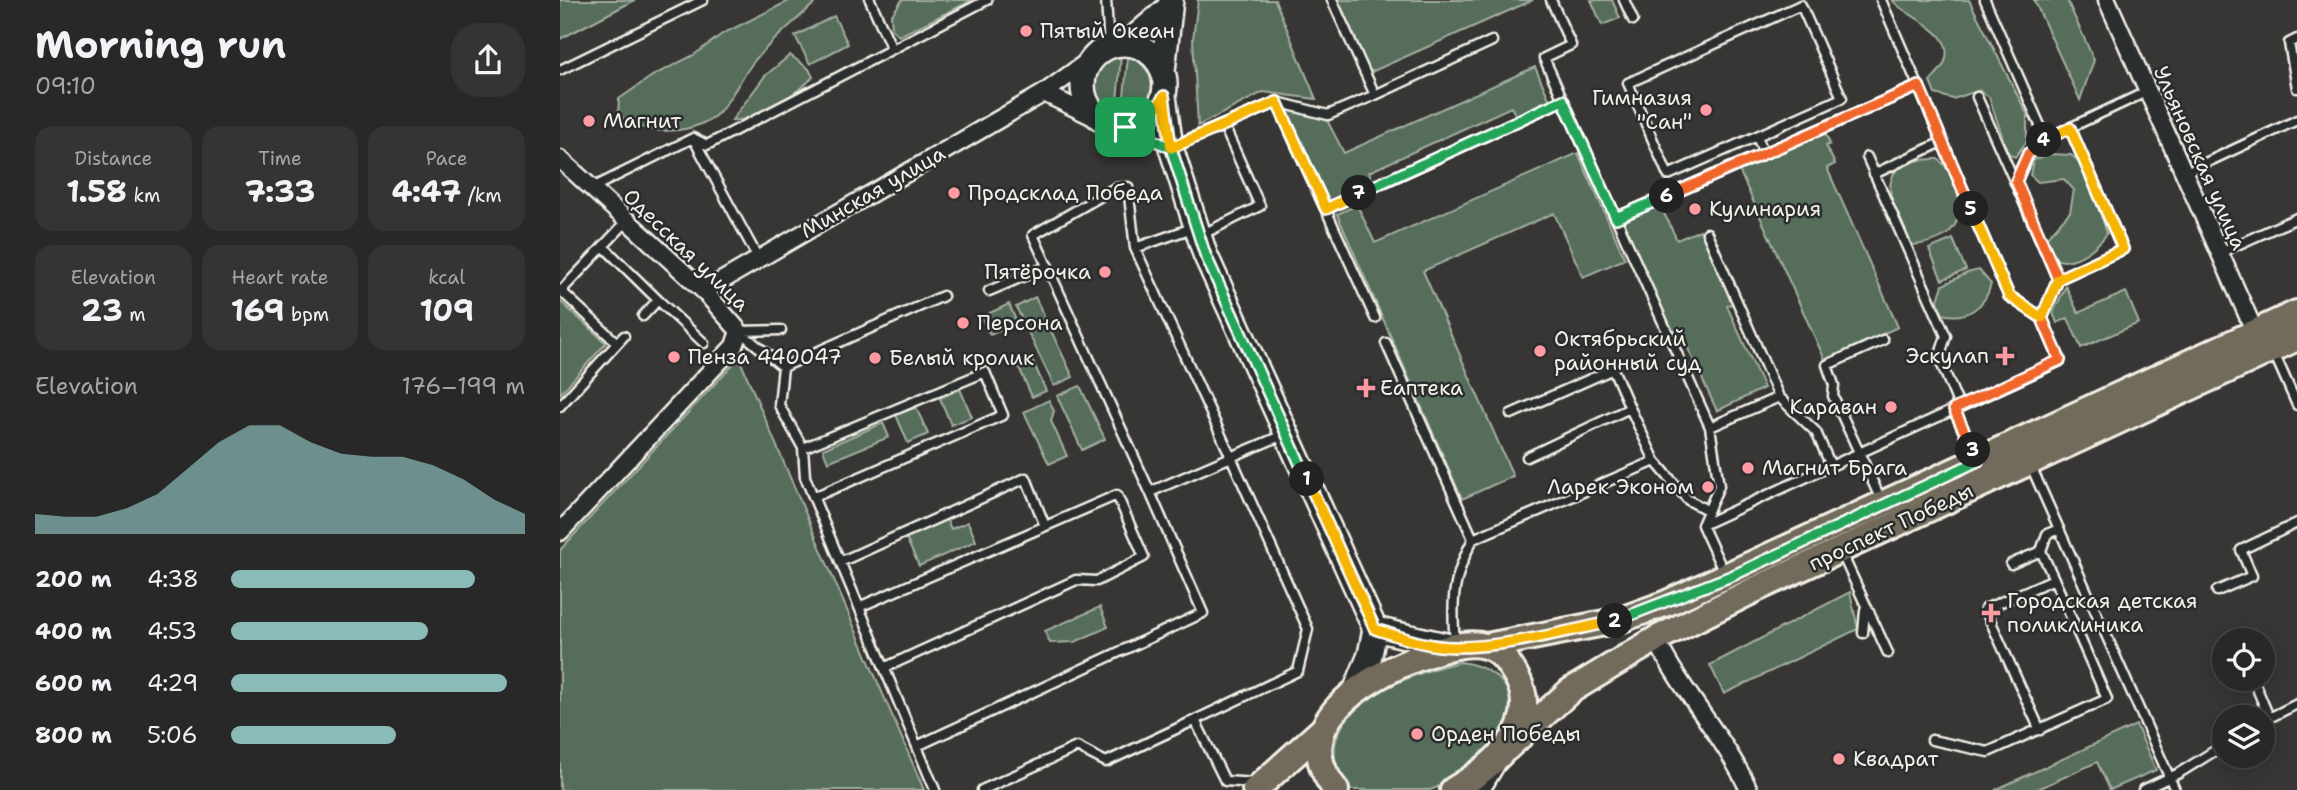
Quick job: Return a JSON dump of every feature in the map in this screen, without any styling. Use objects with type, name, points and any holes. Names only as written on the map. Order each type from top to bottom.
[{"type":"main road","name":"Минская улица","points":[[1109,49],[1170,3]]},
{"type":"main road","name":"Минская улица","points":[[1163,71],[1170,3]]},
{"type":"main road","points":[[1171,148],[1125,127],[1102,121],[1086,103],[1082,80],[1109,49],[1148,51],[1163,71],[1171,148],[1197,232],[1375,629],[1370,655],[1356,689]]},
{"type":"main road","points":[[1125,127],[1150,118],[1164,96]]},
{"type":"main road","name":"проспект Победы","points":[[1452,790],[1478,774],[1570,691],[1656,639],[2029,462],[2264,341],[2297,313]]},
{"type":"main road","name":"проспект Победы","points":[[1323,729],[1338,706],[1356,689],[1402,664],[1456,647],[1487,646],[1620,620],[1727,578],[1978,461],[2264,341],[2297,338]]},
{"type":"main road","points":[[1375,629],[1435,645],[1456,647]]},
{"type":"main road","points":[[1487,646],[1499,652],[1510,665],[1525,693],[1522,721],[1506,749]]},
{"type":"main road","points":[[1259,787],[1323,729]]},
{"type":"main road","points":[[1323,729],[1320,749],[1324,772],[1336,790]]},
{"type":"street","name":"Ульяновская улица","points":[[2107,0],[2219,253],[2264,341]]},
{"type":"street","name":"Минская улица","points":[[704,291],[1044,93],[1109,49]]},
{"type":"street","points":[[1044,93],[1102,121]]},
{"type":"street","name":"Одесская улица","points":[[560,159],[704,291],[739,331],[734,346],[560,532]]},
{"type":"street","points":[[1656,639],[1671,670],[1740,770],[1749,790]]},
{"type":"street","points":[[1481,790],[1506,749]]},
{"type":"lane","points":[[560,70],[703,0]]},
{"type":"lane","points":[[870,0],[892,49]]},
{"type":"lane","points":[[693,138],[706,145],[987,0]]},
{"type":"lane","points":[[1106,0],[1109,49]]},
{"type":"lane","points":[[1332,0],[1375,95]]},
{"type":"lane","points":[[1551,0],[1571,45],[1544,58],[1710,428],[1719,486],[1702,525],[1727,578]]},
{"type":"lane","points":[[1624,0],[1633,20]]},
{"type":"lane","points":[[1702,525],[2060,360],[2042,318],[2009,296],[1881,0]]},
{"type":"lane","points":[[1985,0],[2046,139]]},
{"type":"lane","points":[[1801,5],[1842,98],[1757,136],[1668,175],[1628,83],[1801,5]]},
{"type":"lane","points":[[2297,39],[2289,43],[2297,88]]},
{"type":"lane","points":[[1171,148],[1277,102],[1328,115],[1492,41]]},
{"type":"lane","points":[[1616,218],[1919,86]]},
{"type":"lane","points":[[2016,181],[2028,154],[2046,139],[2148,91]]},
{"type":"lane","points":[[1977,97],[2058,279]]},
{"type":"lane","points":[[1326,209],[1563,100]]},
{"type":"lane","points":[[1277,102],[1375,318]]},
{"type":"lane","points":[[2184,173],[2297,120]]},
{"type":"lane","points":[[1136,248],[1197,232],[1259,206],[1224,126]]},
{"type":"lane","points":[[2042,318],[2058,279],[2123,249],[2070,128]]},
{"type":"lane","points":[[1757,136],[1764,154]]},
{"type":"lane","points":[[592,188],[693,138]]},
{"type":"lane","points":[[693,138],[758,258]]},
{"type":"lane","points":[[1874,174],[1942,142]]},
{"type":"lane","points":[[1867,157],[1946,335],[1940,358],[1978,461]]},
{"type":"lane","points":[[917,747],[1203,613],[1033,234],[1115,188],[1128,187],[1136,248],[1308,629],[1298,671],[1106,762],[1077,747],[982,790]]},
{"type":"lane","points":[[2219,253],[2297,218]]},
{"type":"lane","points":[[560,405],[620,340],[560,290],[627,221]]},
{"type":"lane","points":[[1707,233],[1779,397],[1816,432],[1830,466]]},
{"type":"lane","points":[[603,247],[704,343]]},
{"type":"lane","points":[[989,291],[1048,266]]},
{"type":"lane","points":[[783,367],[943,296]]},
{"type":"lane","points":[[643,316],[659,300]]},
{"type":"lane","points":[[739,331],[780,330]]},
{"type":"lane","points":[[739,331],[783,367]]},
{"type":"lane","points":[[1883,340],[1827,365],[1834,386],[1833,396],[1884,505]]},
{"type":"lane","points":[[2264,341],[2297,405]]},
{"type":"lane","points":[[1386,344],[1473,539]]},
{"type":"lane","points":[[783,367],[779,405],[803,448],[805,477],[935,790]]},
{"type":"lane","points":[[1511,414],[1613,369],[1655,461],[1688,500],[1707,510]]},
{"type":"lane","points":[[803,448],[985,372],[1003,415],[814,497]]},
{"type":"lane","points":[[1710,428],[1779,397]]},
{"type":"lane","points":[[1527,457],[1630,408]]},
{"type":"lane","points":[[1150,492],[1287,434]]},
{"type":"lane","points":[[1456,647],[1452,601],[1458,566],[1473,539],[1655,461]]},
{"type":"lane","points":[[2029,462],[2175,790]]},
{"type":"lane","points":[[840,562],[1026,478],[1045,526]]},
{"type":"lane","points":[[859,607],[1117,495],[1144,557],[1097,581],[1076,580],[884,668]]},
{"type":"lane","points":[[2217,591],[2252,576],[2241,550],[2297,523]]},
{"type":"lane","points":[[2011,564],[2041,551],[2048,534],[2059,529]]},
{"type":"lane","points":[[1840,550],[1888,653]]},
{"type":"lane","points":[[1932,740],[1988,752],[2108,699],[2041,551]]},
{"type":"lane","points":[[2040,730],[1985,609],[2054,579]]},
{"type":"lane","points":[[1863,633],[1865,607]]},
{"type":"lane","points":[[2275,715],[2297,704]]},
{"type":"lane","points":[[1195,720],[1225,781],[1259,787]]},
{"type":"lane","points":[[2143,790],[2212,752]]},
{"type":"green space","points":[[560,0],[635,0],[560,39]]},
{"type":"green space","points":[[791,0],[818,0],[755,60],[722,109],[712,118],[700,125],[671,131],[641,127],[618,114],[619,99],[652,76],[694,55],[722,34]]},
{"type":"green space","points":[[902,0],[973,0],[899,36],[892,29],[891,16]]},
{"type":"green space","points":[[1198,0],[1275,0],[1316,99],[1263,92],[1198,126],[1193,39]]},
{"type":"green space","points":[[1338,0],[1533,0],[1369,73]]},
{"type":"green space","points":[[1591,0],[1612,0],[1620,18],[1602,25]]},
{"type":"green space","points":[[1892,0],[1969,0],[2027,114],[2027,141],[2015,157],[2008,153],[1989,97],[1980,90],[1953,99],[1935,94],[1930,82],[1944,64],[1947,53],[1944,43],[1938,34]]},
{"type":"green space","points":[[2034,0],[2067,0],[2094,60],[2080,100]]},
{"type":"green space","points":[[834,16],[848,44],[810,64],[795,36]]},
{"type":"green space","points":[[790,55],[809,69],[813,77],[787,98],[763,112],[741,120],[732,120],[765,76]]},
{"type":"green space","points":[[1121,55],[1116,115],[1097,101],[1092,83],[1100,65]]},
{"type":"green space","points":[[1128,56],[1147,70],[1151,89],[1143,106],[1134,113],[1122,116]]},
{"type":"green space","points":[[1535,67],[1550,101],[1516,116],[1511,107],[1369,172],[1373,181],[1328,201],[1285,108],[1327,120],[1344,153]]},
{"type":"green space","points":[[1825,132],[1830,144],[1826,146],[1835,164],[1827,168],[1898,327],[1825,360],[1739,170]]},
{"type":"green space","points":[[1578,153],[1625,259],[1583,277],[1554,213],[1423,271],[1513,476],[1462,499],[1337,214],[1357,205],[1375,243]]},
{"type":"green space","points":[[2049,154],[2071,155],[2083,164],[2107,233],[2092,249],[2072,260],[2055,258],[2049,251],[2046,238],[2070,212],[2074,190],[2064,179],[2038,182],[2030,175],[2033,160]]},
{"type":"green space","points":[[1938,159],[1956,185],[1958,218],[1946,235],[1913,245],[1908,242],[1895,211],[1890,184],[1894,174],[1902,166],[1916,161]]},
{"type":"green space","points":[[1659,203],[1677,240],[1700,230],[1733,303],[1727,306],[1764,388],[1717,411],[1679,329],[1672,332],[1620,221]]},
{"type":"green space","points":[[1953,239],[1966,270],[1942,280],[1929,249]]},
{"type":"green space","points":[[1979,270],[1991,284],[1979,306],[1959,315],[1942,314],[1938,300],[1943,285]]},
{"type":"green space","points":[[2066,286],[2078,313],[2126,292],[2139,323],[2081,348],[2068,318],[2057,323],[2053,313]]},
{"type":"green space","points":[[1035,297],[1073,377],[1054,386],[1016,307]]},
{"type":"green space","points":[[560,301],[606,343],[560,394]]},
{"type":"green space","points":[[1009,304],[1017,323],[990,335],[981,317]]},
{"type":"green space","points":[[1031,357],[1046,391],[1032,397],[1017,363]]},
{"type":"green space","points":[[739,358],[924,790],[560,790],[560,550]]},
{"type":"green space","points":[[1080,386],[1105,439],[1082,450],[1057,396]]},
{"type":"green space","points":[[960,389],[972,417],[951,425],[940,398]]},
{"type":"green space","points":[[1049,400],[1054,411],[1051,421],[1067,456],[1049,464],[1024,412]]},
{"type":"green space","points":[[916,407],[928,434],[908,443],[896,415]]},
{"type":"green space","points":[[883,423],[889,437],[828,462],[823,449]]},
{"type":"green space","points":[[946,518],[951,529],[968,522],[976,541],[919,566],[905,536]]},
{"type":"green space","points":[[1850,592],[1858,629],[1724,694],[1710,665]]},
{"type":"green space","points":[[1100,607],[1108,627],[1075,642],[1050,643],[1045,631]]},
{"type":"green space","points":[[1460,662],[1487,670],[1501,681],[1511,696],[1515,705],[1501,743],[1459,776],[1430,790],[1350,790],[1337,764],[1336,741],[1346,721],[1363,704],[1386,689],[1411,677]]},
{"type":"green space","points":[[2136,725],[2156,770],[2110,790],[2097,762],[2036,790],[1995,790]]},
{"type":"place","name":"Пятый Океан","points":[[1026,31]]},
{"type":"place","name":"Гимназия \"Сан\"","points":[[1706,110]]},
{"type":"place","name":"Магнит","points":[[589,121]]},
{"type":"place","name":"Продсклад Победа","points":[[954,193]]},
{"type":"place","name":"Кулинария","points":[[1695,209]]},
{"type":"place","name":"Пятёрочка","points":[[1105,272]]},
{"type":"place","name":"Персона","points":[[963,323]]},
{"type":"place","name":"Октябрьский районный суд","points":[[1540,351]]},
{"type":"place","name":"Эскулап","points":[[2005,356]]},
{"type":"place","name":"Пенза 440047","points":[[674,357]]},
{"type":"place","name":"Белый кролик","points":[[875,358]]},
{"type":"place","name":"Еаптека","points":[[1366,388]]},
{"type":"place","name":"Караван","points":[[1891,407]]},
{"type":"place","name":"Магнит Брага","points":[[1748,468]]},
{"type":"place","name":"Ларек Эконом","points":[[1708,487]]},
{"type":"place","name":"Городская детская поликлиника","points":[[1991,613]]},
{"type":"place","name":"Орден Победы","points":[[1417,734]]},
{"type":"place","name":"Квадрат","points":[[1839,759]]},
{"type":"route","points":[[1125,127],[1150,118],[1164,96],[1171,148],[1277,102],[1326,209],[1563,100],[1616,218],[1919,86],[2009,296],[2042,318],[2058,279],[2123,249],[2070,128],[2046,139],[2028,154],[2016,181],[2058,279],[2042,318],[2060,360],[1954,409],[1978,461],[1734,575],[1620,620],[1487,646],[1435,645],[1375,629],[1205,254],[1171,148],[1125,127]]}]
